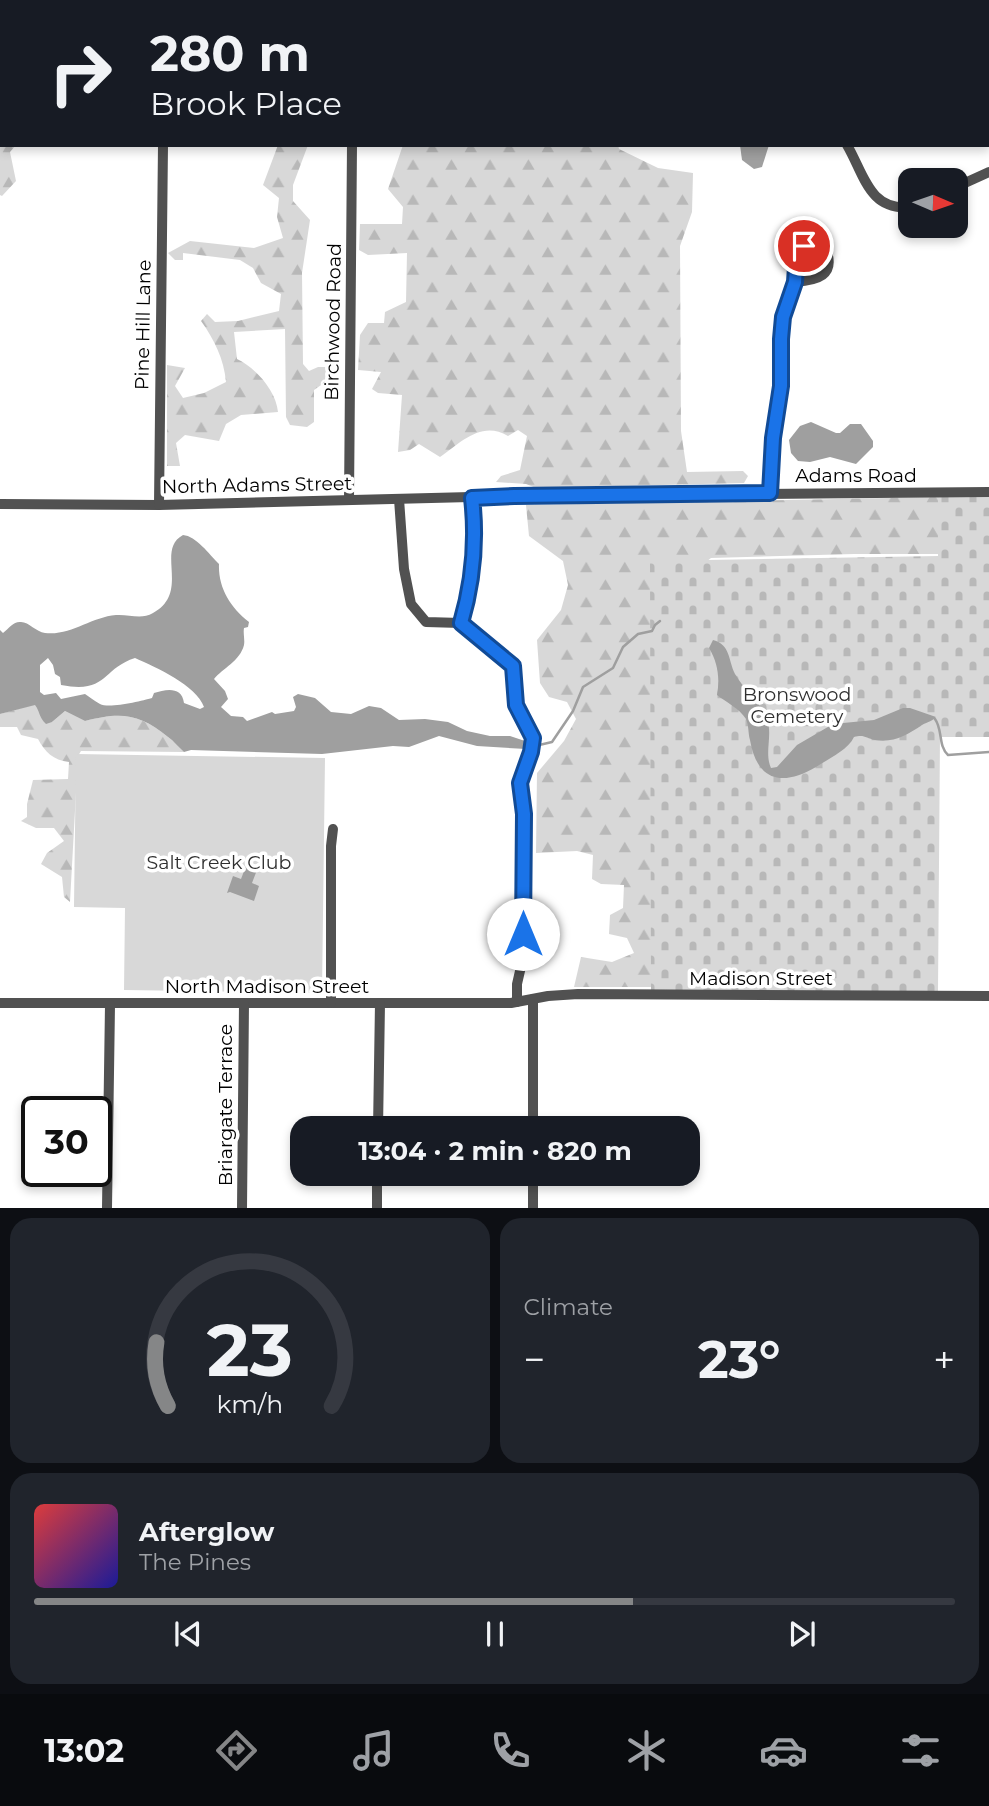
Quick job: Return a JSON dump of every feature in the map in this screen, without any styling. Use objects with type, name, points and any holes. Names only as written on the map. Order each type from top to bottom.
[{"type":"street","name":"Pine Hill Lane","points":[[159,505],[163,147]]},
{"type":"street","name":"Birchwood Road","points":[[349,499],[352,147]]},
{"type":"street","points":[[847,147],[872,194],[884,204],[898,206]]},
{"type":"street","points":[[968,182],[989,172]]},
{"type":"street","points":[[770,493],[773,438],[781,386],[783,317],[795,282]]},
{"type":"street","name":"Adams Road","points":[[514,496],[989,492]]},
{"type":"street","name":"North Adams Street","points":[[0,504],[159,505],[514,496]]},
{"type":"street","points":[[461,623],[470,594],[475,540],[472,498]]},
{"type":"street","points":[[399,499],[404,569],[411,604],[426,622],[461,623],[513,666],[516,705],[533,738],[520,783],[524,814],[523,958],[517,984],[517,1002]]},
{"type":"street","points":[[331,1003],[333,829]]},
{"type":"street","name":"Madison Street","points":[[533,999],[578,994],[989,996]]},
{"type":"street","points":[[533,999],[533,1116]]},
{"type":"street","name":"North Madison Street","points":[[0,1003],[517,1002],[533,999]]},
{"type":"street","name":"Briargate Terrace","points":[[242,1208],[244,1003]]},
{"type":"street","points":[[378,1116],[380,1003]]},
{"type":"street","points":[[107,1208],[110,1004]]},
{"type":"street","points":[[377,1186],[377,1208]]},
{"type":"street","points":[[533,1186],[533,1208]]},
{"type":"green space","points":[[0,147],[14,147],[10,152],[16,181],[0,195]]},
{"type":"green space","points":[[277,147],[307,147],[293,185],[293,201],[310,220],[302,273],[303,364],[309,371],[318,367],[333,367],[331,378],[314,390],[314,422],[307,427],[290,425],[286,417],[285,329],[234,332],[237,359],[264,381],[278,412],[241,415],[226,424],[219,441],[185,435],[176,443],[180,466],[167,466],[167,365],[185,368],[175,386],[183,398],[204,393],[226,382],[218,350],[201,321],[207,314],[215,322],[238,321],[279,311],[281,294],[261,283],[253,268],[240,260],[183,253],[183,260],[175,260],[168,253],[190,241],[254,248],[283,238],[277,217],[279,198],[263,185]]},
{"type":"green space","points":[[402,147],[618,147],[658,168],[693,173],[692,212],[680,246],[681,431],[687,472],[743,471],[748,476],[744,483],[536,488],[526,484],[496,482],[501,476],[520,470],[527,436],[518,430],[508,436],[489,430],[472,435],[440,457],[419,444],[410,450],[398,452],[402,395],[378,393],[372,389],[381,372],[358,370],[360,335],[368,323],[384,323],[385,312],[406,302],[407,253],[368,255],[359,250],[360,224],[402,224],[403,207],[388,189]]},
{"type":"green space","name":"Bronswood Cemetery","points":[[989,495],[989,737],[940,737],[938,991],[651,991],[650,561],[938,556],[938,496]]},
{"type":"green space","points":[[939,497],[941,554],[711,558],[682,581],[653,987],[574,987],[581,957],[612,962],[634,953],[627,938],[609,934],[610,915],[623,908],[624,885],[601,884],[592,879],[593,855],[577,851],[536,853],[537,773],[564,741],[576,719],[567,702],[549,697],[540,683],[537,640],[561,610],[568,585],[563,561],[529,536],[526,505]]},
{"type":"green space","points":[[35,704],[52,722],[65,711],[85,721],[109,716],[138,719],[158,729],[184,752],[81,751],[78,756],[70,902],[64,897],[62,877],[41,864],[47,853],[64,841],[54,828],[36,828],[21,821],[27,817],[33,780],[68,779],[69,762],[54,757],[38,739],[21,735],[17,727],[0,727],[0,714]]},
{"type":"green space","name":"Salt Creek Club","points":[[76,754],[325,758],[322,993],[124,990],[125,908],[74,907]]},
{"type":"shaded area","points":[[740,147],[768,147],[762,167],[754,169],[742,160]]},
{"type":"shaded area","points":[[811,422],[836,433],[840,433],[850,424],[861,424],[873,441],[873,447],[856,464],[830,457],[810,462],[798,461],[791,453],[789,440],[800,426]]},
{"type":"shaded area","points":[[183,535],[188,536],[219,564],[226,596],[249,622],[248,627],[244,628],[242,651],[214,679],[225,691],[228,699],[221,707],[231,716],[243,717],[247,721],[272,712],[275,714],[294,711],[296,707],[293,697],[298,694],[315,698],[331,712],[351,714],[369,706],[381,708],[399,720],[448,722],[467,731],[490,736],[510,736],[528,742],[526,749],[477,746],[439,736],[409,747],[393,746],[322,754],[191,750],[184,752],[158,729],[129,717],[109,716],[85,721],[65,711],[46,724],[35,705],[0,714],[0,630],[3,633],[21,622],[42,632],[64,632],[107,616],[144,616],[153,613],[164,604],[170,594],[171,561],[175,542]],"holes":[[[48,658],[61,685],[88,686],[135,658],[184,684],[200,699],[204,707],[200,709],[184,703],[180,694],[173,690],[154,693],[152,698],[110,706],[100,704],[85,694],[61,699],[56,693],[44,695],[40,692],[40,665]]]},
{"type":"shaded area","points":[[713,640],[726,649],[735,674],[764,713],[769,725],[768,756],[771,768],[777,767],[797,745],[833,724],[874,720],[903,708],[936,717],[894,739],[882,741],[863,736],[854,737],[843,750],[804,773],[782,778],[773,776],[765,772],[753,754],[746,719],[717,695],[718,671],[709,648]]},
{"type":"shaded area","points":[[246,866],[257,870],[252,883],[259,886],[254,901],[227,893],[233,876],[241,879]]},
{"type":"waterway","points":[[535,746],[552,742],[573,711],[583,687],[613,668],[623,647],[638,634],[652,631],[660,621]]},
{"type":"waterway","points":[[935,719],[948,755],[989,752]]},
{"type":"route","points":[[523,934],[524,814],[520,783],[533,738],[516,705],[513,666],[461,623],[470,594],[475,540],[472,498],[770,493],[773,438],[780,401],[783,317],[795,282],[797,252],[804,246]]}]
